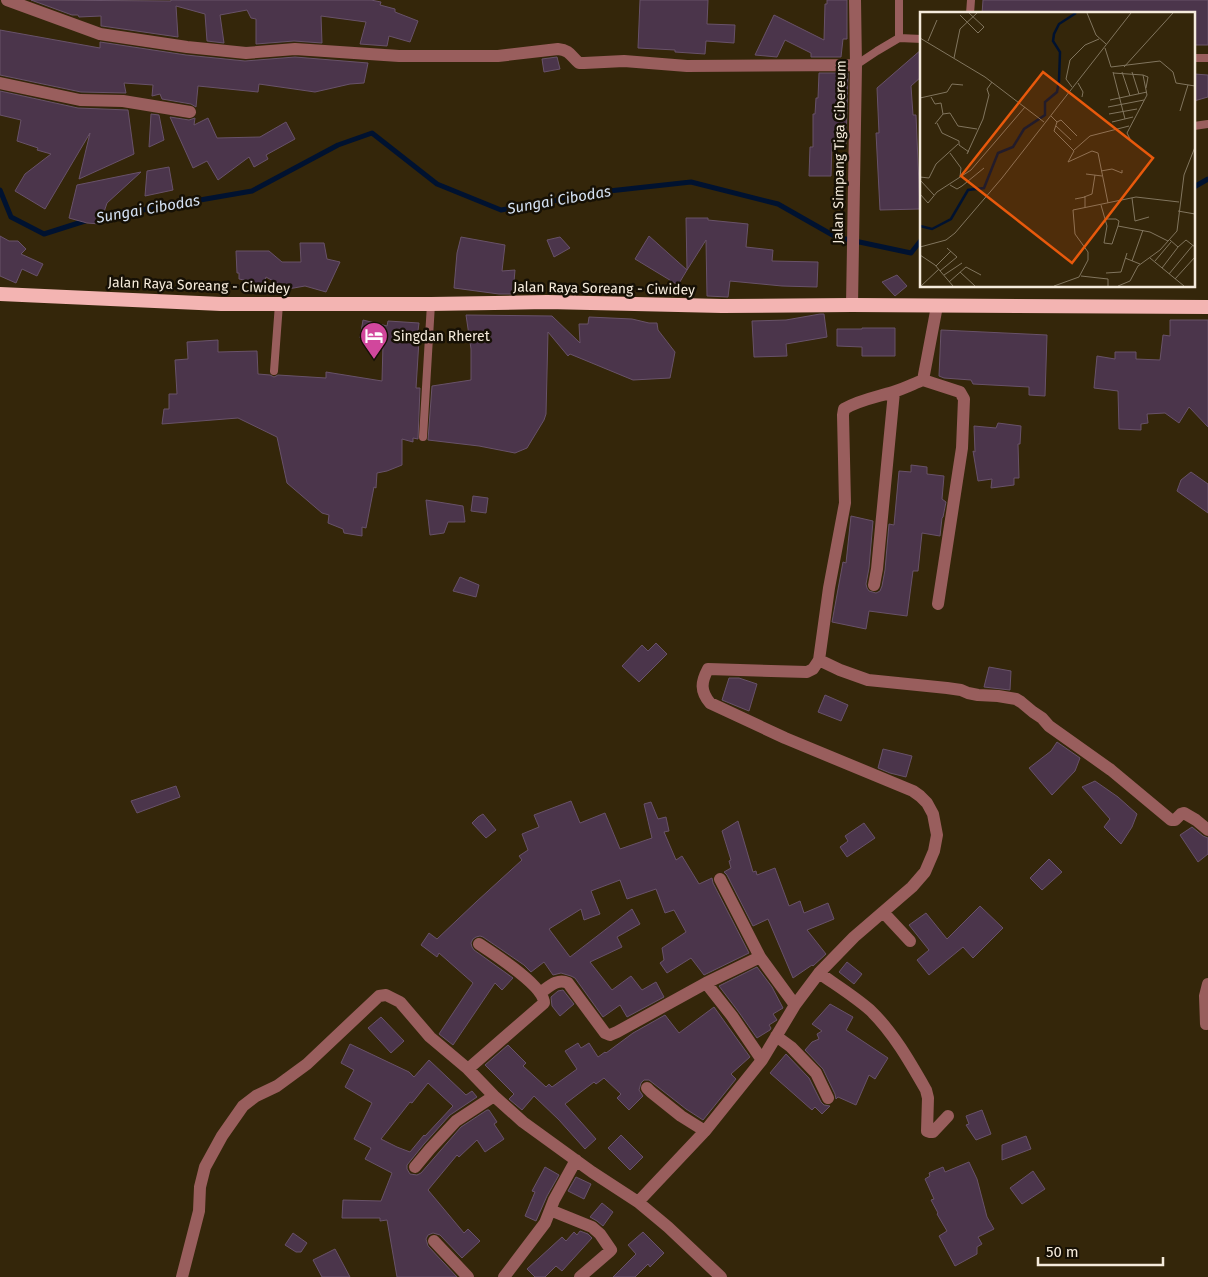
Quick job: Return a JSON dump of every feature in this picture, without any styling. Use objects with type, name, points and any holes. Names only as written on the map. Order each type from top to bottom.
[{"type":"highway","name":"Jalan Raya Soreang - Ciwidey","points":[[0,294],[221,304],[547,302],[722,306],[1208,307]]},
{"type":"street","points":[[7,0],[100,34],[187,47],[246,53],[294,49],[399,56],[498,56],[564,49],[580,63],[624,61],[687,66],[856,65]]},
{"type":"street","name":"Jalan Simpang Tiga Cibereum","points":[[852,305],[856,65],[855,0]]},
{"type":"street","points":[[0,83],[80,100],[123,101],[190,112]]},
{"type":"street","points":[[923,380],[937,306]]},
{"type":"street","points":[[638,1202],[705,1131],[762,1060],[795,1005],[819,973],[854,937],[912,887],[925,872],[934,851],[937,835],[933,814],[927,803],[920,796],[913,791],[710,703],[705,697],[702,683],[708,669],[714,668],[807,672],[813,670],[819,660],[844,503],[844,409],[923,380],[960,392],[964,399],[962,448],[938,604]]},
{"type":"street","points":[[874,586],[894,392]]},
{"type":"street","points":[[819,660],[868,680],[947,688],[961,690],[978,696],[998,696],[1016,699],[1042,718],[1049,726],[1111,770],[1171,820],[1175,820],[1184,813],[1208,830]]},
{"type":"street","points":[[720,879],[760,957],[795,1005]]},
{"type":"street","points":[[883,912],[910,941]]},
{"type":"street","points":[[468,1069],[544,1004],[544,999],[540,992],[524,976],[479,944]]},
{"type":"street","points":[[540,992],[556,982],[568,983],[605,1033],[610,1035],[706,983],[760,957]]},
{"type":"street","points":[[819,973],[870,1010],[896,1041],[926,1090],[928,1098],[928,1131],[933,1132],[948,1116]]},
{"type":"street","points":[[706,983],[732,1016],[762,1060]]},
{"type":"street","points":[[1206,1024],[1205,996],[1208,984]]},
{"type":"street","points":[[182,1277],[199,1212],[200,1187],[205,1167],[222,1136],[243,1106],[256,1096],[277,1086],[307,1064],[379,996],[386,995],[400,1002],[430,1037],[468,1069],[523,1122],[638,1202],[668,1227],[721,1277]]},
{"type":"street","points":[[776,1036],[791,1047],[816,1072],[828,1098]]},
{"type":"street","points":[[647,1088],[681,1116],[705,1131]]},
{"type":"street","points":[[415,1167],[456,1121],[494,1096]]},
{"type":"street","points":[[506,1276],[545,1223],[554,1200],[576,1160]]},
{"type":"street","points":[[550,1210],[592,1227],[600,1234],[611,1250],[580,1277]]},
{"type":"street","points":[[434,1241],[468,1277]]},
{"type":"lane","points":[[899,0],[899,38]]},
{"type":"lane","points":[[856,65],[899,38],[920,39]]},
{"type":"lane","points":[[274,371],[279,304]]},
{"type":"lane","points":[[423,437],[431,304]]},
{"type":"building","points":[[31,0],[371,0],[381,2],[380,5],[395,9],[395,12],[418,21],[410,42],[389,36],[387,46],[360,44],[366,22],[321,16],[322,43],[294,41],[256,44],[256,19],[251,18],[247,10],[220,15],[224,43],[207,41],[205,14],[176,6],[178,37],[101,26],[101,16],[79,17],[78,15],[72,15]]},
{"type":"building","points":[[640,0],[708,0],[707,24],[735,25],[734,43],[706,41],[705,54],[638,48]]},
{"type":"building","points":[[827,0],[847,0],[847,39],[843,39],[841,57],[811,57],[811,53],[785,40],[777,57],[755,55],[774,15],[824,40],[825,4],[827,4]]},
{"type":"building","points":[[983,0],[1208,0],[1208,45],[1196,45],[1196,12],[982,12]]},
{"type":"building","points":[[0,30],[100,48],[100,42],[186,55],[245,61],[295,57],[368,63],[364,83],[350,84],[315,92],[259,84],[258,92],[198,86],[196,107],[191,104],[162,99],[160,94],[152,96],[153,85],[124,83],[126,93],[81,92],[0,75]]},
{"type":"building","points":[[920,51],[920,78],[911,86],[913,115],[916,115],[920,209],[880,210],[876,133],[879,133],[877,88]]},
{"type":"building","points":[[557,57],[560,69],[544,72],[542,59]]},
{"type":"building","points":[[819,73],[848,73],[846,144],[832,143],[831,176],[809,176],[810,147],[813,147],[813,114],[815,114],[816,98],[818,98]]},
{"type":"building","points":[[1196,74],[1208,75],[1208,97],[1196,100]]},
{"type":"building","points":[[0,91],[78,108],[128,110],[134,154],[79,179],[90,133],[45,209],[15,191],[25,174],[51,154],[17,141],[21,120],[0,115]]},
{"type":"building","points":[[151,114],[159,115],[164,140],[149,147]]},
{"type":"building","points":[[170,117],[189,120],[195,118],[194,125],[208,118],[217,138],[260,137],[286,122],[295,139],[266,155],[268,159],[254,167],[249,157],[218,180],[207,161],[193,168]]},
{"type":"building","points":[[169,167],[173,190],[145,196],[147,171]]},
{"type":"building","points":[[141,172],[107,203],[100,224],[69,218],[77,185]]},
{"type":"building","points":[[686,218],[708,218],[708,220],[748,224],[746,247],[773,250],[772,261],[818,262],[817,287],[730,281],[728,297],[707,296],[706,240],[687,270]]},
{"type":"building","points":[[0,236],[9,241],[18,241],[26,249],[21,254],[43,264],[37,276],[22,269],[16,283],[0,276]]},
{"type":"building","points":[[649,236],[687,270],[678,285],[635,259]]},
{"type":"building","points":[[461,237],[505,245],[502,271],[515,270],[513,294],[454,288],[457,253]]},
{"type":"building","points":[[560,237],[570,248],[554,257],[547,240]]},
{"type":"building","points":[[300,243],[324,243],[327,259],[340,262],[326,292],[305,286],[288,289],[266,277],[263,289],[250,284],[249,281],[239,279],[236,251],[269,251],[282,262],[301,262]]},
{"type":"building","points":[[897,275],[907,286],[895,296],[882,282]]},
{"type":"building","points":[[824,314],[827,337],[786,344],[787,356],[754,357],[752,321],[786,320]]},
{"type":"building","points":[[466,315],[552,316],[580,343],[579,324],[588,324],[589,317],[632,319],[657,323],[658,330],[675,352],[670,378],[633,380],[570,354],[568,356],[548,332],[546,414],[527,448],[515,453],[479,446],[428,440],[432,386],[471,380],[471,349]]},
{"type":"building","points":[[363,320],[387,326],[388,321],[419,323],[416,388],[420,388],[418,439],[413,438],[413,442],[402,439],[402,465],[377,473],[376,488],[374,487],[366,528],[362,527],[362,536],[344,533],[343,529],[328,523],[329,515],[322,513],[287,483],[277,437],[238,418],[162,424],[164,409],[169,409],[169,394],[177,394],[175,360],[188,359],[187,342],[218,340],[218,352],[257,351],[258,374],[274,377],[278,375],[326,378],[326,372],[382,381],[383,344],[360,338]]},
{"type":"building","points":[[1170,320],[1208,320],[1208,427],[1189,407],[1179,423],[1165,413],[1147,414],[1148,423],[1141,424],[1141,430],[1119,429],[1118,391],[1094,388],[1097,356],[1115,359],[1115,352],[1136,352],[1136,359],[1160,360],[1163,335],[1170,336]]},
{"type":"building","points":[[895,328],[895,356],[862,356],[862,347],[837,346],[837,329]]},
{"type":"building","points":[[941,330],[1047,335],[1045,396],[1029,395],[1029,387],[973,384],[971,380],[939,376]]},
{"type":"building","points":[[998,423],[1021,426],[1020,444],[1018,444],[1019,478],[1014,478],[1014,485],[991,488],[992,479],[978,481],[973,451],[975,452],[974,426],[996,428]]},
{"type":"building","points":[[911,465],[927,467],[927,474],[944,476],[942,499],[946,502],[940,536],[922,533],[918,571],[913,571],[907,616],[869,611],[866,629],[832,622],[843,562],[846,563],[851,516],[873,521],[866,584],[869,591],[876,593],[880,591],[882,586],[889,524],[894,525],[899,471],[911,472]]},
{"type":"building","points":[[1191,472],[1208,484],[1208,513],[1177,491],[1181,480]]},
{"type":"building","points":[[473,496],[488,498],[486,513],[471,511]]},
{"type":"building","points":[[426,500],[463,506],[465,522],[448,522],[444,533],[430,535]]},
{"type":"building","points":[[460,577],[479,585],[476,597],[453,591]]},
{"type":"building","points":[[656,643],[667,654],[639,682],[622,666],[642,645],[648,651]]},
{"type":"building","points":[[989,667],[1011,671],[1010,690],[984,687]]},
{"type":"building","points":[[729,678],[739,678],[757,684],[749,711],[722,700]]},
{"type":"building","points":[[825,695],[848,705],[841,721],[818,712]]},
{"type":"building","points":[[1057,742],[1080,758],[1075,771],[1052,795],[1029,768],[1051,751]]},
{"type":"building","points":[[883,749],[912,756],[906,777],[878,768]]},
{"type":"building","points":[[1095,781],[1118,797],[1137,814],[1132,827],[1121,844],[1104,827],[1110,819],[1082,787]]},
{"type":"building","points":[[176,786],[180,797],[137,813],[131,801]]},
{"type":"building","points":[[571,801],[580,823],[605,813],[620,849],[652,838],[644,804],[651,802],[658,819],[666,817],[669,831],[664,832],[676,860],[682,856],[699,884],[712,878],[749,953],[704,975],[691,958],[667,973],[660,963],[664,960],[662,948],[686,932],[674,910],[665,913],[656,889],[627,899],[620,880],[591,891],[600,914],[584,920],[581,909],[549,929],[570,957],[632,909],[640,924],[617,937],[622,947],[590,962],[612,990],[631,976],[642,990],[656,982],[664,997],[627,1017],[620,1005],[603,1017],[575,978],[561,973],[553,975],[544,962],[531,972],[524,965],[480,936],[473,939],[471,943],[474,950],[513,978],[502,990],[495,983],[453,1045],[439,1034],[473,983],[439,953],[437,957],[421,945],[429,933],[437,939],[522,860],[519,856],[528,850],[522,834],[539,827],[534,815]]},
{"type":"building","points":[[483,814],[496,830],[486,838],[472,823]]},
{"type":"building","points":[[738,821],[753,872],[756,871],[757,875],[775,868],[789,906],[800,901],[804,913],[828,903],[834,919],[807,930],[826,954],[813,966],[793,978],[768,919],[753,926],[724,872],[731,868],[729,861],[731,860],[722,831]]},
{"type":"building","points":[[864,823],[875,838],[847,857],[840,847],[848,841],[845,836]]},
{"type":"building","points":[[1192,827],[1208,838],[1208,854],[1198,862],[1180,835]]},
{"type":"building","points":[[1049,859],[1062,872],[1042,890],[1030,878]]},
{"type":"building","points":[[980,906],[1003,928],[973,958],[963,947],[929,975],[917,960],[929,950],[909,925],[926,913],[947,939]]},
{"type":"building","points":[[847,962],[862,974],[854,984],[839,972]]},
{"type":"building","points":[[757,967],[772,987],[783,1008],[773,1014],[777,1020],[769,1025],[770,1030],[757,1038],[719,986]]},
{"type":"building","points":[[563,990],[574,1004],[560,1016],[552,1006],[551,997],[558,991]]},
{"type":"building","points":[[830,1004],[853,1017],[846,1030],[888,1058],[875,1079],[869,1075],[856,1105],[838,1097],[836,1099],[823,1069],[805,1050],[812,1042],[819,1039],[817,1034],[822,1031],[812,1024]]},
{"type":"building","points":[[714,1007],[750,1057],[731,1074],[736,1079],[703,1120],[649,1080],[644,1080],[641,1083],[639,1090],[643,1096],[629,1110],[617,1098],[621,1094],[604,1078],[596,1084],[594,1082],[565,1104],[596,1139],[585,1149],[534,1096],[522,1110],[509,1099],[514,1094],[485,1065],[508,1045],[526,1063],[523,1066],[546,1087],[549,1084],[552,1087],[577,1069],[565,1051],[578,1043],[581,1048],[589,1043],[598,1057],[633,1033],[665,1015],[679,1033]]},
{"type":"building","points":[[381,1017],[404,1041],[391,1053],[368,1028]]},
{"type":"building","points":[[350,1044],[409,1072],[414,1077],[429,1060],[466,1095],[472,1091],[477,1097],[450,1115],[424,1144],[407,1165],[410,1174],[417,1175],[421,1173],[461,1127],[487,1110],[489,1110],[497,1122],[494,1124],[504,1139],[485,1152],[477,1140],[459,1157],[457,1155],[428,1190],[464,1233],[468,1229],[480,1241],[462,1258],[440,1235],[433,1233],[428,1235],[426,1239],[428,1246],[457,1277],[397,1277],[387,1220],[380,1221],[380,1218],[342,1218],[343,1200],[381,1201],[392,1173],[365,1159],[371,1148],[354,1139],[372,1103],[345,1087],[354,1070],[341,1063]],"holes":[[[428,1083],[453,1106],[410,1152],[381,1139],[410,1102],[412,1103]]]},
{"type":"building","points":[[786,1054],[809,1078],[821,1102],[824,1105],[830,1106],[822,1114],[815,1107],[812,1110],[770,1073]]},
{"type":"building","points":[[982,1110],[991,1134],[976,1140],[966,1125],[969,1124],[966,1116]]},
{"type":"building","points":[[621,1135],[643,1157],[630,1170],[608,1148]]},
{"type":"building","points":[[1026,1136],[1031,1149],[1002,1160],[1002,1145]]},
{"type":"building","points":[[969,1162],[977,1179],[987,1217],[994,1229],[978,1237],[982,1244],[977,1247],[977,1254],[955,1266],[939,1236],[947,1231],[931,1200],[934,1199],[925,1179],[930,1176],[929,1173],[943,1167],[945,1172]]},
{"type":"building","points":[[545,1167],[559,1175],[536,1221],[525,1216],[535,1192],[532,1191]]},
{"type":"building","points":[[1033,1171],[1045,1189],[1022,1204],[1010,1188]]},
{"type":"building","points":[[576,1177],[591,1184],[584,1199],[568,1191]]},
{"type":"building","points":[[602,1203],[613,1212],[603,1226],[590,1217]]},
{"type":"building","points":[[580,1231],[592,1238],[562,1271],[556,1266],[545,1277],[535,1277],[527,1269],[562,1237],[566,1241],[574,1232],[577,1235]]},
{"type":"building","points":[[643,1232],[664,1253],[650,1267],[648,1264],[635,1277],[613,1277],[636,1254],[628,1245]]},
{"type":"building","points":[[293,1233],[307,1243],[301,1252],[296,1252],[285,1245]]},
{"type":"building","points":[[335,1249],[350,1277],[322,1277],[313,1260]]},
{"type":"waterway","name":"Sungai Cibodas","points":[[96,218],[252,191],[338,145],[372,133],[437,184],[501,210],[609,191],[691,182],[778,204],[836,237],[911,253],[920,242]]},
{"type":"waterway","name":"Sungai Cibodas","points":[[1196,186],[1208,179]]},
{"type":"waterway","name":"Sungai Cibodas","points":[[0,190],[11,217],[44,234],[88,220]]},
{"type":"place","name":"Singdan Rheret","points":[[374,360]]}]
